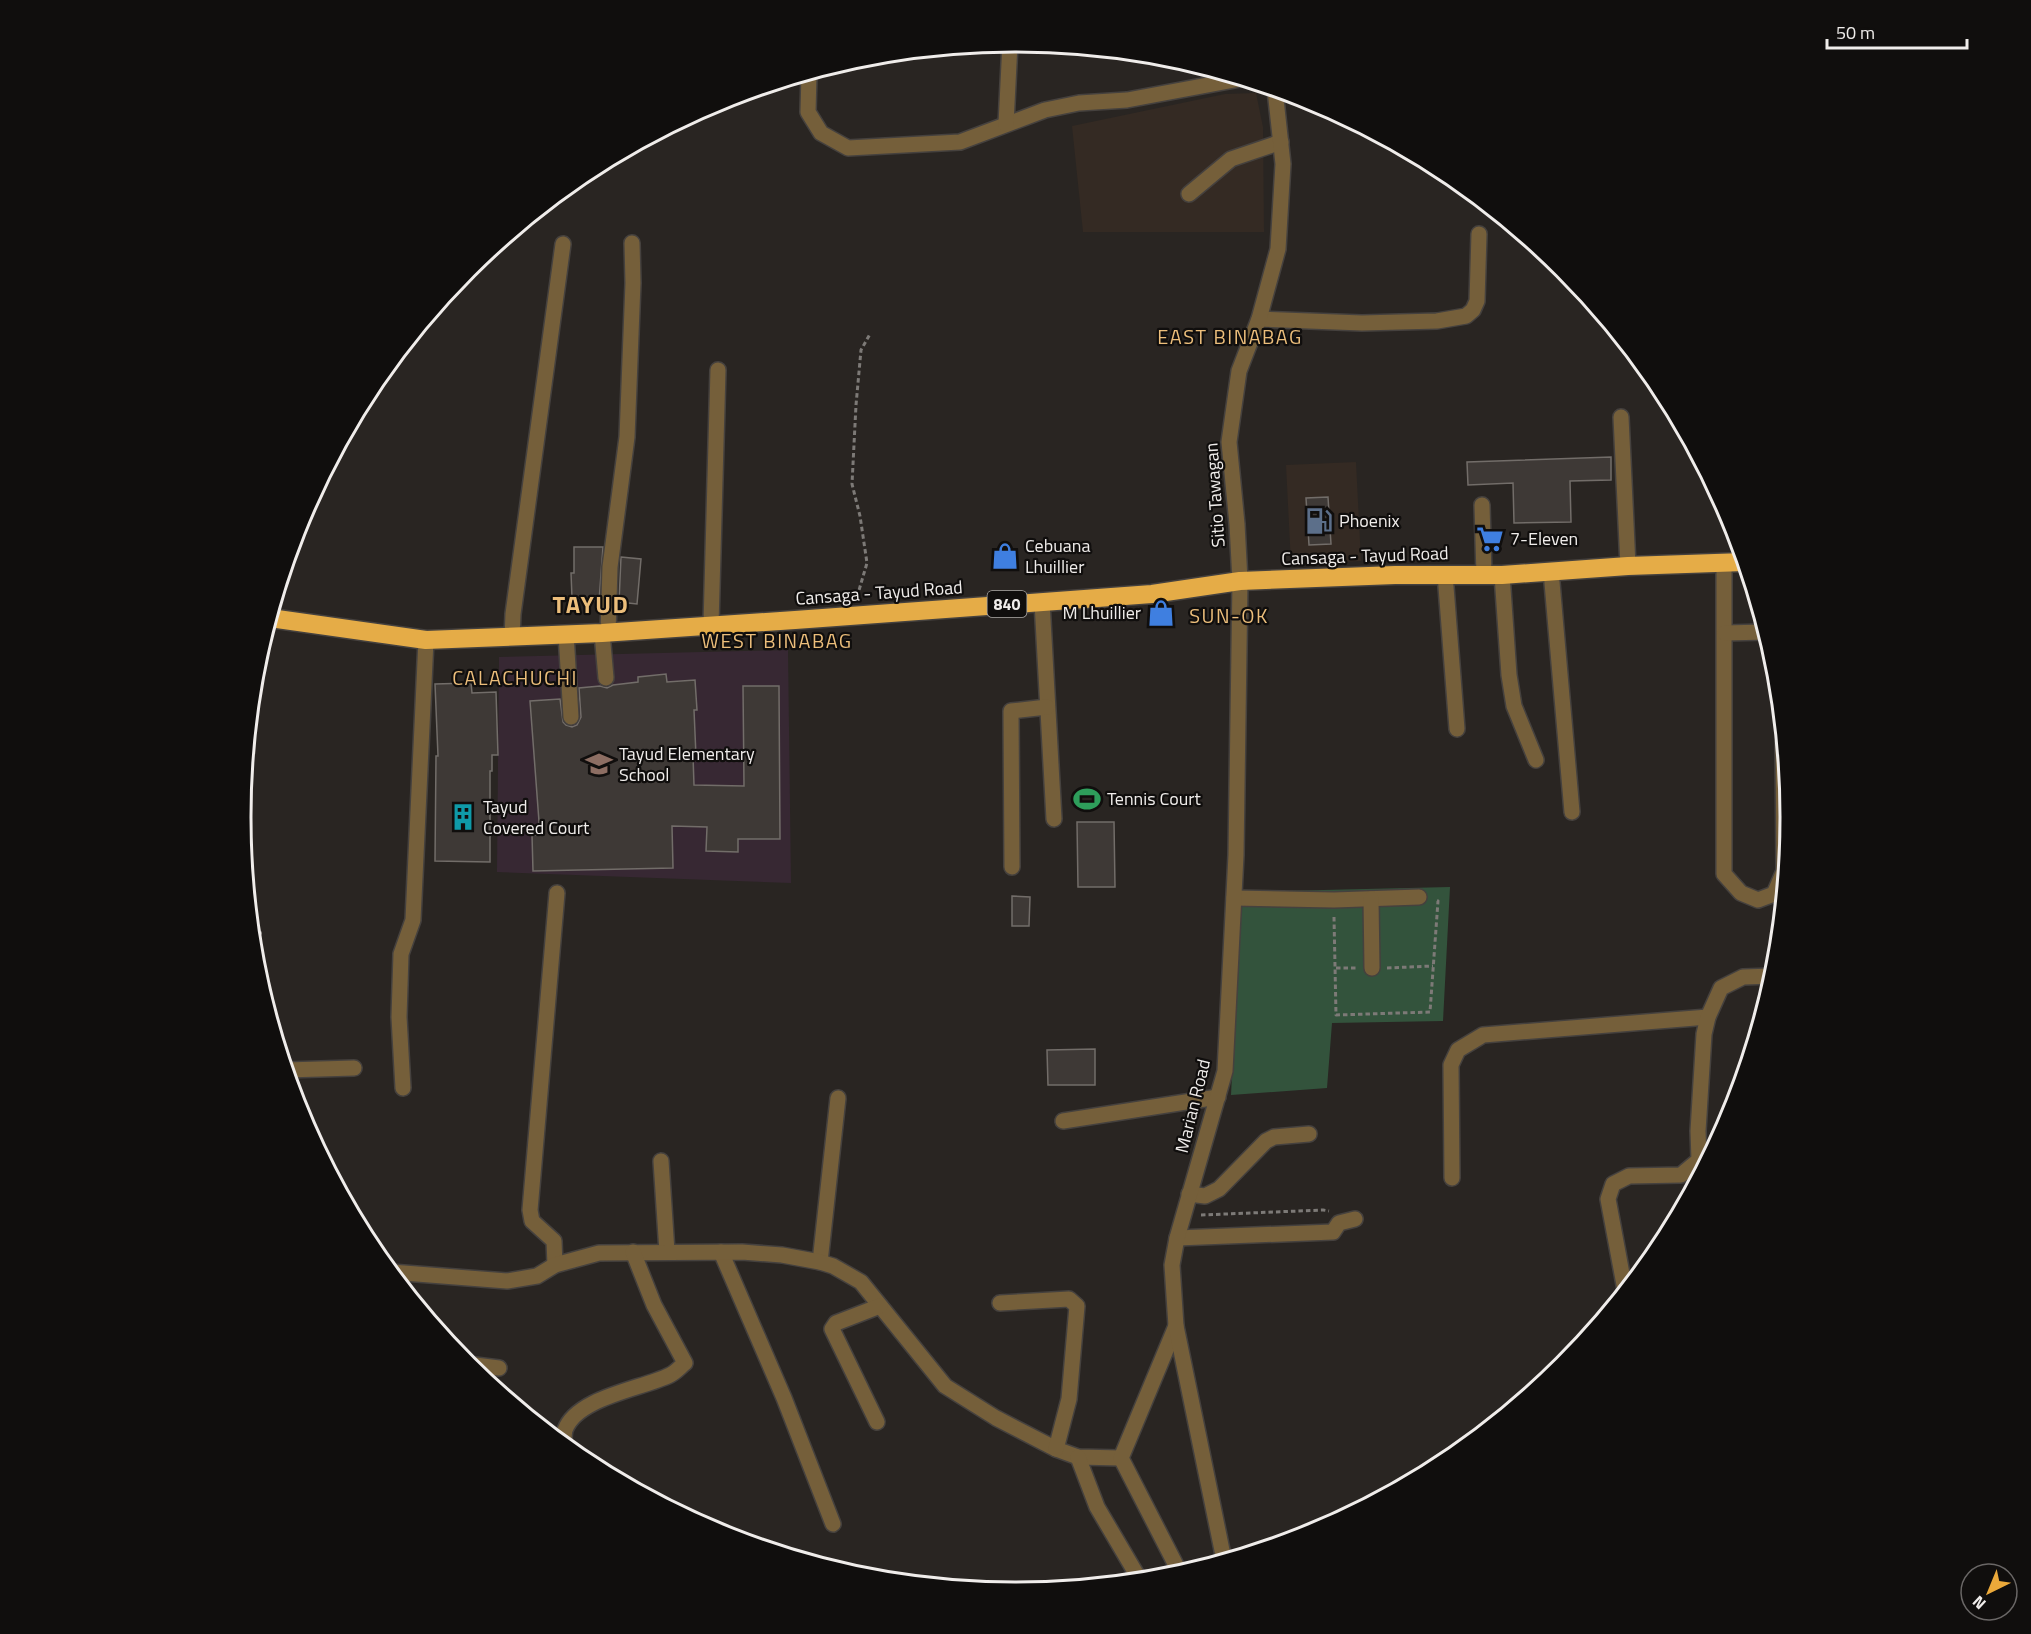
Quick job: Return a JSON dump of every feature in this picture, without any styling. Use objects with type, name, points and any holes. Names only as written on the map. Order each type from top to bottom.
[{"type":"highway","name":"Cansaga - Tayud Road","points":[[277,619],[426,640],[512,637],[711,626],[1152,594],[1240,581],[1445,574],[1493,575],[1736,562]]},
{"type":"street","points":[[1006,124],[1010,52]]},
{"type":"street","points":[[809,82],[808,112],[821,134],[848,148],[960,142],[1045,110],[1079,103],[1127,100],[1224,82]]},
{"type":"street","name":"Sitio Tawagan","points":[[1240,581],[1229,442],[1239,371],[1259,319],[1278,249],[1283,164],[1278,99]]},
{"type":"street","points":[[1189,194],[1231,159],[1281,142]]},
{"type":"street","points":[[1259,319],[1362,323],[1437,321],[1466,316],[1473,310],[1477,301],[1479,234]]},
{"type":"street","points":[[606,678],[605,633],[610,567],[627,437],[633,283],[632,243]]},
{"type":"street","points":[[512,637],[513,614],[563,244]]},
{"type":"street","points":[[711,626],[718,370]]},
{"type":"street","points":[[1621,417],[1628,566]]},
{"type":"street","points":[[1482,505],[1514,706],[1536,760]]},
{"type":"street","points":[[1724,562],[1724,874],[1741,893],[1758,900],[1774,894],[1776,890]]},
{"type":"street","points":[[1551,571],[1572,812]]},
{"type":"street","points":[[1445,574],[1457,729]]},
{"type":"street","name":"Marian Road","points":[[1222,1552],[1176,1326],[1172,1265],[1183,1216],[1225,1071],[1234,898],[1240,581]]},
{"type":"street","points":[[1042,602],[1054,819]]},
{"type":"street","points":[[1725,633],[1757,632]]},
{"type":"street","points":[[566,634],[571,717]]},
{"type":"street","points":[[403,1088],[399,1017],[401,954],[413,920],[426,640]]},
{"type":"street","points":[[1012,867],[1011,711],[1047,707]]},
{"type":"street","points":[[555,1265],[554,1241],[532,1221],[530,1210],[557,893]]},
{"type":"street","points":[[1234,898],[1334,900],[1419,897]]},
{"type":"street","points":[[1371,899],[1372,968]]},
{"type":"street","points":[[1699,1159],[1704,1034],[1708,1017],[1721,988],[1743,977],[1763,976]]},
{"type":"street","points":[[1452,1178],[1451,1065],[1458,1050],[1484,1035],[1708,1017]]},
{"type":"street","points":[[294,1070],[354,1068]]},
{"type":"street","points":[[1064,1121],[1218,1097]]},
{"type":"street","points":[[820,1262],[838,1098]]},
{"type":"street","points":[[1190,1194],[1205,1197],[1219,1189],[1266,1141],[1274,1137],[1309,1134]]},
{"type":"street","points":[[662,1161],[668,1252]]},
{"type":"street","points":[[1623,1280],[1608,1199],[1613,1184],[1629,1176],[1681,1175],[1698,1161]]},
{"type":"street","points":[[1177,1238],[1342,1225]]},
{"type":"street","points":[[565,1435],[566,1429],[576,1416],[591,1405],[620,1391],[673,1374],[685,1363],[654,1305],[633,1252]]},
{"type":"street","points":[[402,1273],[507,1281],[537,1276],[555,1265],[599,1253],[633,1252],[782,1255],[820,1262],[833,1266],[861,1282],[945,1386],[996,1418],[1056,1449],[1078,1456],[1121,1458]]},
{"type":"street","points":[[721,1252],[784,1398],[833,1524]]},
{"type":"street","points":[[1000,1303],[1070,1299],[1077,1306],[1069,1399],[1056,1449]]},
{"type":"street","points":[[877,1422],[832,1329],[836,1323],[880,1306]]},
{"type":"street","points":[[1176,1326],[1121,1458],[1176,1564]]},
{"type":"street","points":[[484,1367],[499,1368]]},
{"type":"street","points":[[1078,1456],[1098,1508],[1135,1572]]},
{"type":"path","points":[[851,616],[867,563],[860,516],[852,484],[861,350],[870,334]]},
{"type":"path","points":[[1183,1216],[1323,1210],[1334,1213],[1342,1225]]},
{"type":"shaded area","points":[[1256,93],[1263,127],[1264,232],[1083,232],[1072,126],[1225,94]]},
{"type":"shaded area","points":[[1356,462],[1361,561],[1291,564],[1286,465]]},
{"type":"shaded area","name":"Tayud Elementary School","points":[[788,650],[791,883],[497,872],[499,657]]},
{"type":"green space","points":[[1450,887],[1443,1021],[1332,1023],[1327,1088],[1231,1095],[1241,892]]},
{"type":"building","points":[[1611,457],[1611,480],[1570,481],[1571,522],[1514,523],[1513,483],[1468,485],[1467,462]]},
{"type":"building","name":"Phoenix","points":[[1328,497],[1331,544],[1309,545],[1306,498]]},
{"type":"building","points":[[574,547],[603,547],[599,601],[572,598],[571,573],[574,573]]},
{"type":"building","points":[[621,557],[641,559],[637,604],[619,602]]},
{"type":"building","name":"Tayud Elementary School","points":[[666,674],[667,682],[695,680],[697,710],[694,710],[696,756],[693,756],[694,785],[744,786],[743,686],[779,686],[780,839],[738,839],[738,852],[706,851],[707,827],[672,826],[673,868],[533,871],[532,835],[540,835],[530,701],[560,699],[563,722],[572,727],[577,725],[581,717],[579,688],[600,686],[607,688],[613,685],[638,682],[638,677]]},
{"type":"building","points":[[471,683],[472,693],[496,692],[498,755],[492,755],[492,771],[490,771],[490,862],[435,861],[436,756],[438,756],[435,684]]},
{"type":"building","points":[[1077,822],[1114,822],[1115,887],[1078,887]]},
{"type":"building","points":[[1012,896],[1030,897],[1029,926],[1012,926]]},
{"type":"building","points":[[1095,1049],[1095,1085],[1048,1085],[1047,1050]]},
{"type":"place","name":"Phoenix","points":[[1319,521]]},
{"type":"place","name":"7-Eleven","points":[[1490,539]]},
{"type":"place","name":"Cebuana Lhuillier","points":[[1005,556]]},
{"type":"place","name":"M Lhuillier","points":[[1161,613]]},
{"type":"place","name":"Tayud Elementary School","points":[[599,764]]},
{"type":"place","name":"Tennis Court","points":[[1087,799]]},
{"type":"place","name":"Tayud Covered Court","points":[[463,817]]},
{"type":"district","name":"EAST BINABAG","points":[[1230,337]]},
{"type":"district","name":"TAYUD","points":[[591,605]]},
{"type":"district","name":"SUN-OK","points":[[1229,616]]},
{"type":"district","name":"WEST BINABAG","points":[[777,641]]},
{"type":"district","name":"CALACHUCHI","points":[[515,678]]}]
